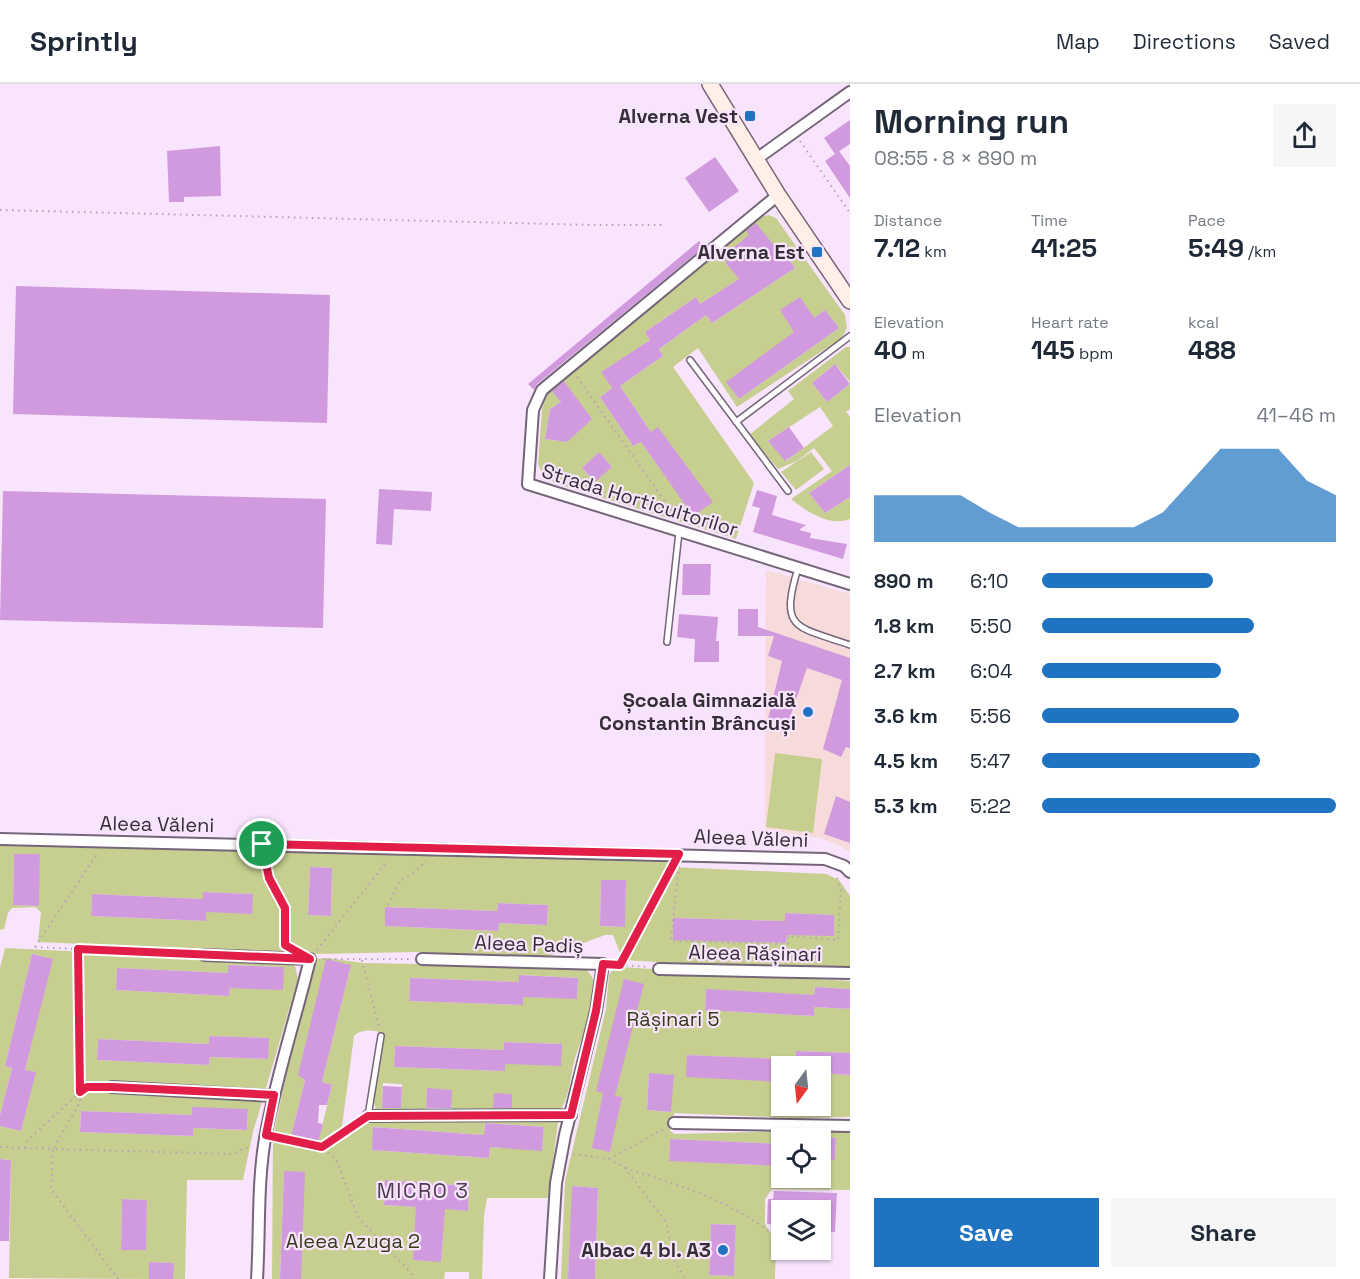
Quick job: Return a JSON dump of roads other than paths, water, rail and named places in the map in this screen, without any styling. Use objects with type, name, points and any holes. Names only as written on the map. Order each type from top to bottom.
[{"type":"main road","points":[[710,84],[755,160],[850,301]]},
{"type":"street","points":[[755,160],[850,92]]},
{"type":"street","name":"Strada Horticultorilor","points":[[778,195],[569,365],[542,390],[536,400],[528,484],[850,584]]},
{"type":"street","name":"Aleea Văleni","points":[[0,839],[825,859],[836,862],[850,872]]},
{"type":"street","points":[[204,955],[310,959],[274,1095],[266,1135],[257,1279]]},
{"type":"street","name":"Aleea Padiș","points":[[422,958],[603,964],[596,1011],[556,1183],[550,1279]]},
{"type":"street","name":"Aleea Rășinari","points":[[659,969],[850,973]]},
{"type":"street","points":[[112,1087],[274,1095]]},
{"type":"street","points":[[368,1116],[571,1115]]},
{"type":"street","points":[[674,1124],[850,1126]]},
{"type":"lane","points":[[736,422],[850,336]]},
{"type":"lane","points":[[690,360],[788,491]]},
{"type":"lane","points":[[667,642],[683,533]]},
{"type":"lane","points":[[798,568],[789,596],[789,612],[793,621],[800,628],[850,645]]},
{"type":"lane","points":[[368,1116],[381,1036]]},
{"type":"place","name":"Alverna Vest","points":[[750,116]]},
{"type":"place","name":"Alverna Est","points":[[817,252]]},
{"type":"place","name":"Școala Gimnazială Constantin Brâncuși","points":[[808,712]]},
{"type":"place","name":"Albac 4 bl. A3","points":[[723,1250]]},
{"type":"district","name":"MICRO 3","points":[[423,1191]]},
{"type":"park label","name":"Rășinari 5","points":[[673,1019]]},
{"type":"park label","name":"Aleea Azuga 2","points":[[353,1241]]}]
